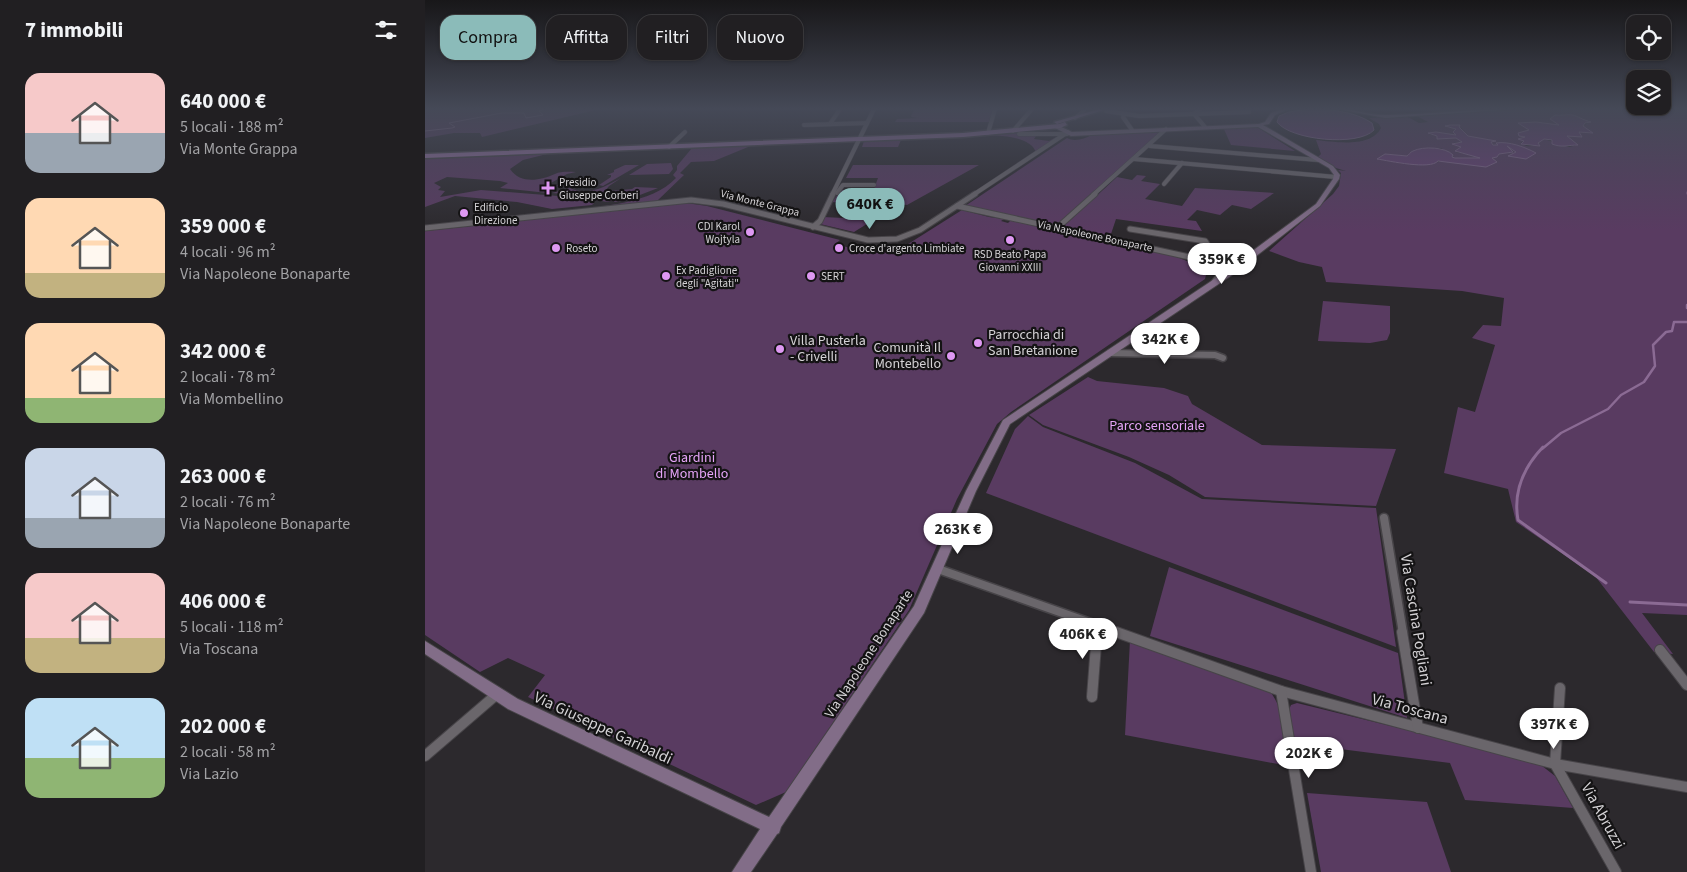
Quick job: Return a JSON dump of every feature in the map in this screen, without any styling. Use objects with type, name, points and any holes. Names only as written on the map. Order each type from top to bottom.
[{"type":"main road","points":[[425,156],[579,150]]},
{"type":"street","points":[[813,227],[819,223],[855,150]]},
{"type":"street","name":"Via Monte Grappa","points":[[425,228],[690,200],[723,204],[868,240],[895,239],[914,234],[1043,150]]},
{"type":"street","points":[[1057,228],[1145,150]]},
{"type":"street","points":[[1194,150],[1318,160]]},
{"type":"street","points":[[1134,159],[1336,177],[1333,169],[1301,150]]},
{"type":"street","points":[[1164,184],[1182,163]]},
{"type":"street","name":"Via Napoleone Bonaparte","points":[[741,872],[919,609],[971,491],[1007,422],[1110,353],[1216,276],[1229,272],[1253,255],[1318,205],[1336,177]]},
{"type":"street","points":[[831,197],[843,185],[874,184]]},
{"type":"street","name":"Via Napoleone Bonaparte","points":[[957,206],[1194,258],[1211,264],[1216,276]]},
{"type":"street","points":[[1129,229],[1200,240],[1206,243],[1205,248]]},
{"type":"street","points":[[1194,258],[1205,248],[1222,248],[1253,255]]},
{"type":"street","points":[[1110,353],[1215,355],[1223,358]]},
{"type":"street","name":"Via Cascina Pogliani","points":[[1384,518],[1419,728]]},
{"type":"street","name":"Via Toscana","points":[[938,569],[1281,691],[1555,764],[1687,788]]},
{"type":"street","points":[[1092,697],[1098,626]]},
{"type":"street","name":"Via Giuseppe Garibaldi","points":[[425,647],[496,695],[773,827]]},
{"type":"street","points":[[1660,650],[1687,685]]},
{"type":"street","points":[[1555,764],[1560,688]]},
{"type":"street","points":[[1281,691],[1311,872]]},
{"type":"street","points":[[425,756],[496,695]]},
{"type":"street","name":"Via Abruzzi","points":[[1555,764],[1616,872]]},
{"type":"green space","points":[[691,150],[742,150],[714,161],[691,162],[680,173],[684,175],[657,201],[567,211],[640,199],[666,187],[676,178],[673,175],[677,170],[677,166]]},
{"type":"green space","points":[[1049,150],[1141,150],[1055,226],[965,206]]},
{"type":"green space","points":[[1319,150],[1425,150],[1413,151],[1407,156],[1385,154],[1377,159],[1405,164],[1426,164],[1444,161],[1486,167],[1497,162],[1491,158],[1497,157],[1499,154],[1512,152],[1507,150],[1687,150],[1687,615],[1642,613],[1673,654],[1654,652],[1595,576],[1516,522],[1508,489],[1444,473],[1458,407],[1475,412],[1495,345],[1472,338],[1483,325],[1501,326],[1504,298],[1462,291],[1326,282],[1322,267],[1299,262],[1269,251],[1333,194],[1339,186],[1341,173],[1338,170],[1346,171],[1336,168],[1318,157],[1321,154]]},
{"type":"green space","points":[[1443,150],[1458,150],[1456,152],[1481,157],[1478,159],[1455,158]]},
{"type":"green space","points":[[547,154],[523,160],[510,169],[520,177],[531,180],[544,178],[560,172],[576,172],[567,174],[549,184],[549,186],[559,185],[553,189],[554,191],[548,193],[500,188],[508,183],[500,181],[447,177],[434,183],[441,187],[438,190],[445,191],[440,197],[481,190],[558,196],[594,203],[592,205],[552,209],[517,202],[455,196],[425,207],[425,159]]},
{"type":"green space","points":[[671,163],[673,169],[669,174],[629,175],[647,164]]},
{"type":"green space","points":[[625,165],[639,165],[603,186],[599,185],[611,177],[611,175],[607,175]]},
{"type":"green space","points":[[853,165],[979,165],[907,205],[899,204],[854,232],[820,224],[823,217],[844,218],[860,205],[832,202],[841,190],[874,189],[878,178],[846,178]]},
{"type":"green space","points":[[1137,175],[1146,176],[1141,181],[1160,184],[1145,199],[1182,206],[1195,188],[1274,193],[1251,209],[1232,205],[1220,215],[1197,210],[1187,220],[1196,221],[1202,231],[1116,219],[1110,237],[1063,227],[1117,177],[1132,180]]},
{"type":"green space","points":[[621,178],[609,186],[601,196],[609,197],[611,195],[606,194],[610,191],[632,189],[635,187],[658,188],[627,200],[614,202],[615,199],[608,202],[595,200],[594,196],[552,193],[570,188],[590,191]]},
{"type":"green space","name":"Giardini di Mombello","points":[[686,203],[707,206],[840,240],[835,244],[874,254],[885,250],[897,251],[962,210],[1004,219],[1001,221],[1008,223],[1011,220],[1084,236],[1089,240],[1097,239],[1156,251],[1186,261],[1198,267],[1206,275],[1205,279],[1011,412],[997,424],[957,499],[909,610],[786,792],[756,805],[528,697],[545,675],[508,658],[480,672],[425,635],[425,231]]},
{"type":"green space","points":[[1323,301],[1390,306],[1390,333],[1387,340],[1370,343],[1318,341]]},
{"type":"green space","name":"Parco sensoriale","points":[[1088,377],[1097,381],[1164,388],[1188,396],[1192,404],[1262,445],[1396,449],[1376,506],[1205,497],[1169,475],[1129,457],[1043,425],[1029,415]]},
{"type":"green space","points":[[1028,416],[1043,427],[1135,463],[1202,499],[1376,508],[1396,647],[986,493],[1015,429]]},
{"type":"green space","points":[[1169,567],[1398,653],[1407,718],[1150,636]]},
{"type":"green space","points":[[1130,640],[1266,687],[1273,695],[1281,714],[1288,766],[1125,735]]},
{"type":"green space","points":[[1297,703],[1537,762],[1555,776],[1573,808],[1465,800],[1450,763],[1293,743],[1288,712],[1291,705]]},
{"type":"green space","points":[[1307,793],[1427,802],[1451,872],[1321,872]]},
{"type":"shaded area","points":[[1416,150],[1443,150],[1450,152],[1453,155],[1452,157],[1455,158],[1480,158],[1455,151],[1511,150],[1513,152],[1499,154],[1497,157],[1492,158],[1497,162],[1486,167],[1438,161],[1434,164],[1419,165],[1377,159],[1385,154],[1407,156]]},
{"type":"shaded area","points":[[1513,150],[1528,150],[1536,153],[1526,159],[1508,156],[1516,152]]},
{"type":"waterway","points":[[1542,449],[1561,433],[1608,409],[1621,395],[1644,382],[1655,366],[1653,345],[1666,332],[1672,331],[1674,322],[1687,322]]},
{"type":"waterway","points":[[1543,447],[1530,463],[1521,481],[1517,500],[1518,520],[1606,583]]},
{"type":"waterway","points":[[1630,602],[1687,605]]},
{"type":"place","name":"Presidio Giuseppe Corberi","points":[[548,188]]},
{"type":"place","name":"Edificio Direzione","points":[[464,213]]},
{"type":"place","name":"CDI Karol Wojtyla","points":[[750,232]]},
{"type":"place","name":"RSD Beato Papa Giovanni XXIII","points":[[1010,240]]},
{"type":"place","name":"Roseto","points":[[556,248]]},
{"type":"place","name":"Croce d'argento Limbiate","points":[[839,248]]},
{"type":"place","name":"Ex Padiglione degli \"Agitati\"","points":[[666,276]]},
{"type":"place","name":"SERT","points":[[811,276]]},
{"type":"place","name":"Parrocchia di San Bretanione","points":[[978,343]]},
{"type":"place","name":"Villa Pusterla - Crivelli","points":[[780,349]]},
{"type":"place","name":"Comunità Il Montebello","points":[[951,356]]}]
